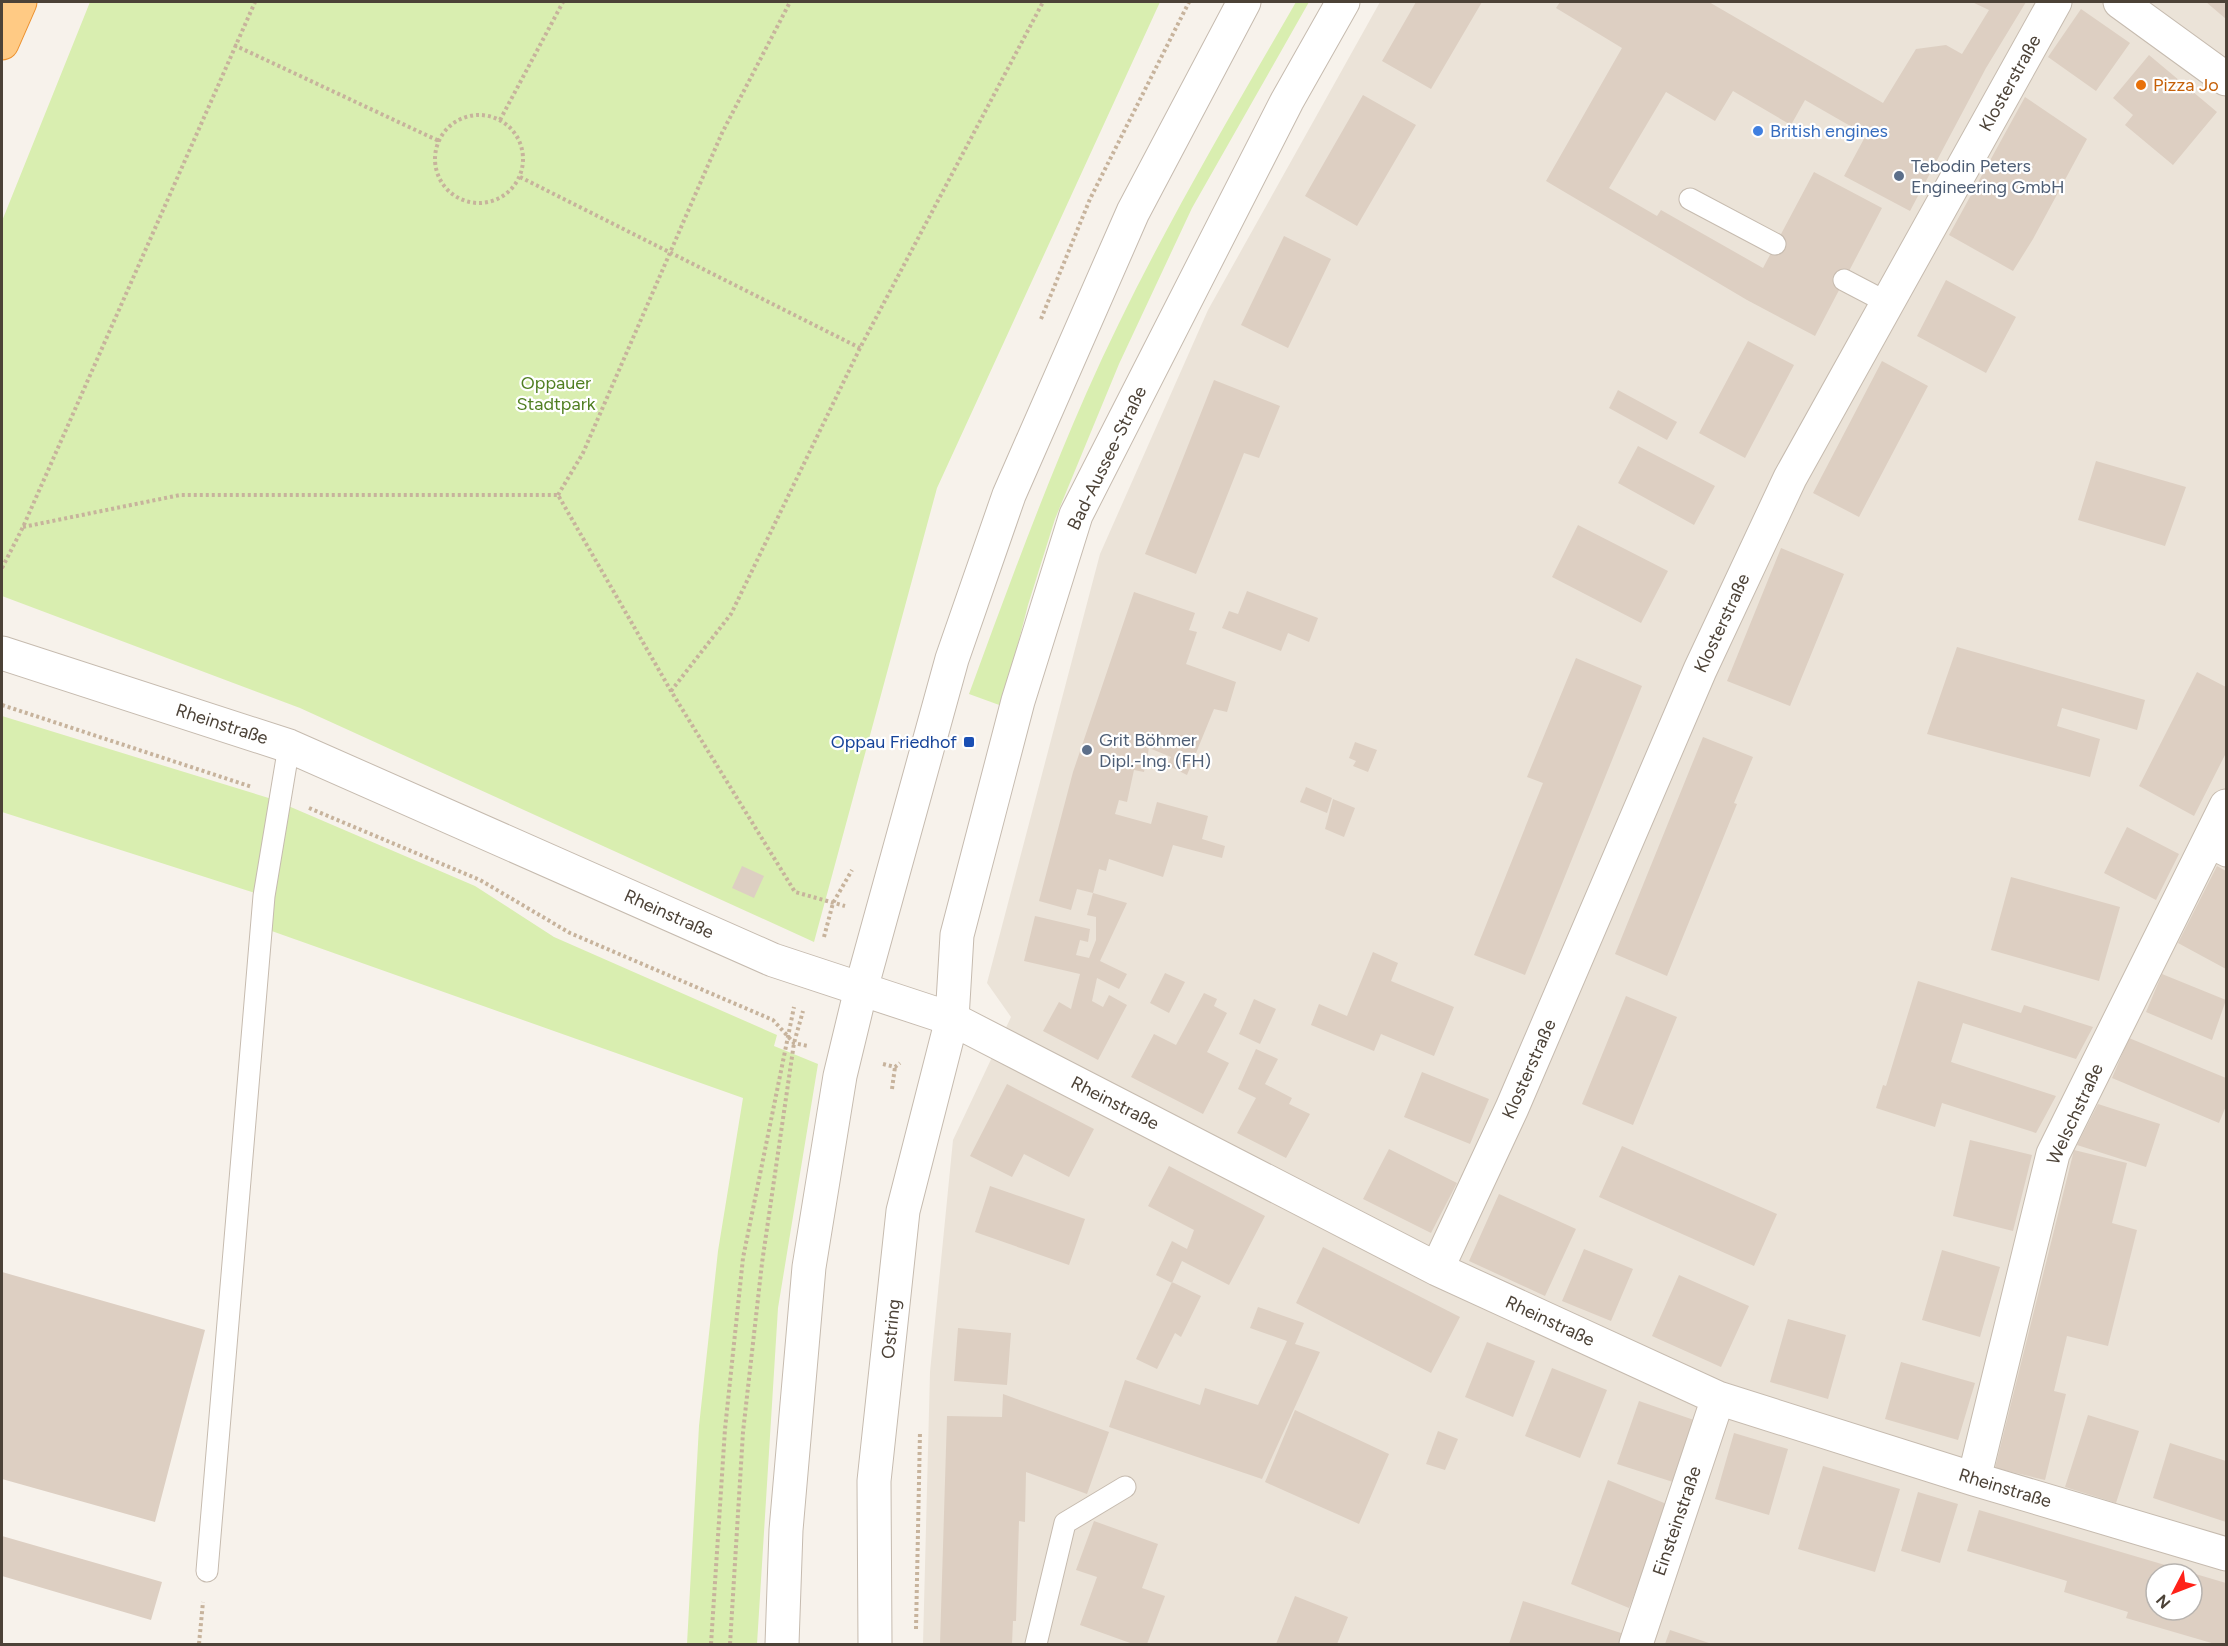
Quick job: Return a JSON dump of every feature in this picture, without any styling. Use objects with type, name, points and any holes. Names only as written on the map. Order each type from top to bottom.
[{"type":"highway","points":[[2,44],[20,2]]},
{"type":"street","points":[[782,1644],[786,1530],[809,1268],[840,1076],[861,989],[952,659],[1009,495],[1132,212],[1244,2]]},
{"type":"street","name":"Bad-Aussee-Straße","points":[[952,1019],[957,935],[1018,701],[1076,515],[1282,112],[1343,2]]},
{"type":"street","name":"Klosterstraße","points":[[1437,1269],[1512,1108],[1700,670],[1790,478],[2055,2]]},
{"type":"street","points":[[2128,3],[2226,79]]},
{"type":"street","name":"Rheinstraße","points":[[2,653],[289,746],[762,955],[952,1019],[1437,1269],[1719,1398],[1974,1479],[2226,1554]]},
{"type":"street","name":"Welschstraße","points":[[1974,1479],[2053,1154],[2216,851],[2226,806]]},
{"type":"street","name":"Ostring","points":[[875,1644],[874,1481],[903,1210],[952,1019]]},
{"type":"street","name":"Einsteinstraße","points":[[1636,1644],[1719,1398]]},
{"type":"lane","points":[[1690,199],[1775,244]]},
{"type":"lane","points":[[1844,280],[1887,303]]},
{"type":"lane","points":[[207,1571],[264,896],[289,746]]},
{"type":"lane","points":[[1035,1644],[1065,1522],[1125,1487]]},
{"type":"path","points":[[2,568],[23,527],[234,45],[255,2]]},
{"type":"path","points":[[500,120],[563,2]]},
{"type":"path","points":[[558,495],[583,453],[722,133],[790,2]]},
{"type":"path","points":[[671,691],[730,614],[860,348],[1043,2]]},
{"type":"path","points":[[234,45],[439,141]]},
{"type":"path","points":[[472,115],[500,120],[511,127],[519,138],[524,164],[520,177],[513,189],[496,200],[475,203],[461,200],[441,181],[436,168],[435,154],[439,141],[458,119],[472,115]]},
{"type":"path","points":[[520,177],[860,348]]},
{"type":"path","points":[[23,527],[180,495],[558,495]]},
{"type":"path","points":[[558,495],[671,691],[795,892],[833,903]]},
{"type":"path","points":[[2,705],[282,797],[480,880],[570,933],[773,1020],[794,1043],[762,1263],[743,1432],[730,1644]]},
{"type":"path","points":[[711,1644],[725,1429],[744,1258],[786,1035],[804,971]]},
{"type":"path","points":[[916,1633],[921,1425]]},
{"type":"path","points":[[199,1644],[207,1571]]},
{"type":"shaded area","points":[[1380,2],[2226,2],[2226,1644],[923,1644],[930,1372],[953,1140],[1011,1017],[987,983],[1100,554],[1208,310]]},
{"type":"green space","name":"Oppauer Stadtpark","points":[[90,2],[1160,2],[937,488],[814,942],[300,708],[2,596],[2,221]]},
{"type":"green space","points":[[1296,2],[1309,2],[1192,208],[1119,364],[1055,519],[1028,605],[1002,706],[969,694],[1040,505],[1109,343],[1159,244]]},
{"type":"green space","points":[[2,716],[272,799],[475,886],[554,937],[777,1035],[774,1046],[818,1064],[778,1308],[757,1644],[687,1644],[699,1426],[718,1251],[743,1098],[252,924],[255,893],[2,812]]},
{"type":"building","points":[[1416,2],[1482,2],[1431,89],[1382,61]]},
{"type":"building","points":[[1560,2],[1709,2],[1883,103],[1916,49],[1946,45],[1962,54],[1989,10],[1972,2],[2026,2],[1986,68],[1910,211],[1844,176],[1866,135],[1805,100],[1791,125],[1733,91],[1715,121],[1666,92],[1609,188],[1657,216],[1661,210],[1763,268],[1814,172],[1882,208],[1815,336],[1747,300],[1546,181],[1622,48],[1556,8]]},
{"type":"building","points":[[2206,2],[2226,2],[2226,19]]},
{"type":"building","points":[[2081,9],[2130,43],[2096,91],[2048,57]]},
{"type":"building","points":[[2149,55],[2217,112],[2173,165],[2125,125],[2133,115],[2113,98]]},
{"type":"building","points":[[1363,95],[1416,125],[1357,226],[1305,196]]},
{"type":"building","points":[[2025,97],[2087,139],[2013,271],[1949,235]]},
{"type":"building","points":[[1284,236],[1331,259],[1288,348],[1241,325]]},
{"type":"building","points":[[1946,280],[2016,317],[1986,373],[1917,336]]},
{"type":"building","points":[[1748,341],[1794,365],[1745,458],[1699,433]]},
{"type":"building","points":[[1882,361],[1928,386],[1859,517],[1813,493]]},
{"type":"building","points":[[1214,380],[1280,406],[1259,458],[1244,453],[1196,574],[1145,554]]},
{"type":"building","points":[[1618,390],[1677,422],[1667,440],[1609,408]]},
{"type":"building","points":[[1638,446],[1715,486],[1694,525],[1618,483]]},
{"type":"building","points":[[2096,461],[2186,487],[2165,546],[2078,520]]},
{"type":"building","points":[[1578,525],[1668,571],[1641,623],[1552,577]]},
{"type":"building","points":[[1781,548],[1844,574],[1790,706],[1727,681]]},
{"type":"building","points":[[1247,591],[1318,618],[1309,642],[1288,633],[1281,651],[1222,628],[1229,611],[1238,614]]},
{"type":"building","points":[[1134,592],[1195,613],[1189,630],[1197,632],[1186,664],[1236,682],[1227,712],[1214,709],[1187,775],[1167,765],[1171,757],[1149,748],[1144,772],[1134,770],[1127,802],[1119,800],[1115,814],[1151,824],[1157,802],[1208,816],[1202,839],[1225,846],[1222,858],[1173,845],[1163,877],[1109,859],[1106,871],[1099,869],[1093,893],[1077,889],[1071,910],[1039,901],[1073,772]]},
{"type":"building","points":[[1957,647],[2145,700],[2137,730],[2062,708],[2057,726],[2100,739],[2090,777],[1927,734]]},
{"type":"building","points":[[1576,658],[1642,686],[1525,975],[1474,955],[1543,783],[1527,777]]},
{"type":"building","points":[[2197,672],[2226,687],[2226,753],[2194,816],[2139,786]]},
{"type":"building","points":[[1703,737],[1753,757],[1734,803],[1737,804],[1667,976],[1615,954]]},
{"type":"building","points":[[1355,742],[1377,750],[1368,772],[1353,766],[1356,761],[1349,758]]},
{"type":"building","points":[[1306,787],[1332,798],[1327,813],[1300,802]]},
{"type":"building","points":[[1333,799],[1355,808],[1344,837],[1325,829]]},
{"type":"building","points":[[2127,827],[2179,854],[2156,900],[2104,873]]},
{"type":"building","points":[[742,866],[764,876],[754,898],[732,888]]},
{"type":"building","points":[[2217,866],[2226,871],[2226,969],[2178,943]]},
{"type":"building","points":[[2011,877],[2120,907],[2099,981],[1991,950]]},
{"type":"building","points":[[1093,893],[1127,903],[1100,961],[1127,974],[1119,989],[1097,978],[1092,1001],[1103,1007],[1109,995],[1127,1005],[1098,1060],[1043,1031],[1059,1002],[1071,1009],[1080,974],[1024,961],[1035,916],[1090,929],[1088,942],[1080,940],[1076,955],[1089,958],[1096,940],[1096,917],[1087,915]]},
{"type":"building","points":[[1373,952],[1398,963],[1391,981],[1454,1007],[1434,1056],[1381,1034],[1374,1051],[1311,1025],[1319,1004],[1347,1016]]},
{"type":"building","points":[[1165,973],[1185,982],[1169,1013],[1150,1003]]},
{"type":"building","points":[[2162,974],[2226,1000],[2212,1040],[2146,1012]]},
{"type":"building","points":[[1918,981],[2021,1013],[2024,1005],[2093,1027],[2076,1059],[1963,1023],[1951,1062],[2056,1096],[2036,1133],[1942,1103],[1935,1127],[1876,1108],[1883,1085],[1886,1086]]},
{"type":"building","points":[[1204,993],[1217,999],[1214,1006],[1227,1013],[1207,1052],[1229,1063],[1203,1114],[1131,1077],[1154,1034],[1176,1045]]},
{"type":"building","points":[[1626,996],[1677,1017],[1633,1125],[1582,1104]]},
{"type":"building","points":[[1254,999],[1276,1009],[1260,1044],[1239,1034]]},
{"type":"building","points":[[2129,1038],[2226,1078],[2226,1106],[2219,1123],[2112,1078]]},
{"type":"building","points":[[1256,1049],[1278,1059],[1265,1084],[1292,1098],[1289,1104],[1310,1114],[1286,1158],[1237,1133],[1256,1098],[1238,1089]]},
{"type":"building","points":[[1422,1072],[1489,1099],[1470,1144],[1404,1117]]},
{"type":"building","points":[[1007,1084],[1094,1129],[1069,1177],[1024,1154],[1012,1177],[970,1156]]},
{"type":"building","points":[[2098,1104],[2160,1124],[2146,1167],[2077,1145]]},
{"type":"building","points":[[1970,1140],[2032,1155],[2013,1231],[1953,1216]]},
{"type":"building","points":[[1622,1146],[1777,1214],[1754,1266],[1599,1197]]},
{"type":"building","points":[[1389,1149],[1457,1183],[1431,1233],[1363,1199]]},
{"type":"building","points":[[2074,1150],[2127,1163],[2112,1223],[2137,1230],[2108,1346],[2067,1336],[2054,1391],[2066,1394],[2045,1480],[1995,1468]]},
{"type":"building","points":[[1169,1166],[1265,1216],[1229,1285],[1182,1261],[1172,1283],[1156,1275],[1172,1241],[1187,1249],[1194,1230],[1148,1206]]},
{"type":"building","points":[[990,1186],[1085,1219],[1069,1265],[975,1232]]},
{"type":"building","points":[[1499,1194],[1576,1229],[1545,1296],[1469,1261]]},
{"type":"building","points":[[1323,1247],[1460,1317],[1431,1373],[1296,1303]]},
{"type":"building","points":[[1584,1249],[1633,1269],[1611,1321],[1562,1301]]},
{"type":"building","points":[[1942,1250],[2000,1267],[1980,1337],[1922,1320]]},
{"type":"building","points":[[2,1272],[205,1330],[155,1522],[2,1479]]},
{"type":"building","points":[[1679,1275],[1749,1306],[1721,1367],[1652,1336]]},
{"type":"building","points":[[1172,1282],[1201,1296],[1181,1337],[1175,1333],[1157,1369],[1136,1359]]},
{"type":"building","points":[[1258,1307],[1304,1323],[1295,1344],[1320,1352],[1262,1479],[1109,1427],[1125,1380],[1200,1405],[1205,1388],[1258,1405],[1287,1341],[1250,1328]]},
{"type":"building","points":[[1788,1319],[1846,1335],[1828,1399],[1770,1382]]},
{"type":"building","points":[[958,1328],[1011,1333],[1007,1385],[954,1381]]},
{"type":"building","points":[[1487,1342],[1535,1361],[1513,1417],[1465,1397]]},
{"type":"building","points":[[1901,1362],[1975,1383],[1958,1440],[1885,1419]]},
{"type":"building","points":[[1552,1368],[1607,1390],[1580,1458],[1525,1436]]},
{"type":"building","points":[[1003,1394],[1109,1432],[1087,1494],[1026,1472],[1025,1522],[1019,1521],[1016,1621],[1013,1621],[1012,1644],[940,1644],[947,1416],[1002,1417]]},
{"type":"building","points":[[1639,1401],[1694,1420],[1673,1482],[1617,1464]]},
{"type":"building","points":[[1295,1410],[1389,1454],[1359,1524],[1265,1482]]},
{"type":"building","points":[[2088,1415],[2139,1431],[2116,1503],[2065,1487]]},
{"type":"building","points":[[1438,1431],[1458,1439],[1445,1470],[1426,1464]]},
{"type":"building","points":[[1734,1433],[1788,1449],[1769,1515],[1715,1499]]},
{"type":"building","points":[[2170,1443],[2226,1461],[2226,1522],[2153,1498]]},
{"type":"building","points":[[1823,1466],[1900,1489],[1875,1572],[1798,1549]]},
{"type":"building","points":[[1608,1480],[1669,1505],[1629,1608],[1571,1584]]},
{"type":"building","points":[[1918,1492],[1958,1504],[1940,1563],[1901,1551]]},
{"type":"building","points":[[1979,1510],[2155,1562],[2144,1562],[2144,1622],[2204,1622],[2204,1576],[2226,1583],[2226,1644],[2215,1644],[2126,1618],[2128,1612],[2064,1592],[2067,1581],[1967,1551]]},
{"type":"building","points":[[1094,1521],[1158,1544],[1142,1588],[1165,1596],[1147,1644],[1133,1644],[1080,1625],[1097,1577],[1076,1570]]},
{"type":"building","points":[[2,1536],[162,1582],[151,1620],[2,1576]]},
{"type":"building","points":[[1295,1596],[1348,1617],[1337,1644],[1276,1644]]},
{"type":"building","points":[[1523,1601],[1624,1634],[1620,1644],[1509,1644]]},
{"type":"building","points":[[1670,1630],[1712,1644],[1665,1644]]},
{"type":"place","name":"Pizza Jo","points":[[2141,85]]},
{"type":"place","name":"British engines","points":[[1758,131]]},
{"type":"place","name":"Tebodin Peters Engineering GmbH","points":[[1899,176]]},
{"type":"place","name":"Oppau Friedhof","points":[[969,742]]},
{"type":"place","name":"Grit Böhmer Dipl.-Ing. (FH)","points":[[1087,750]]}]
